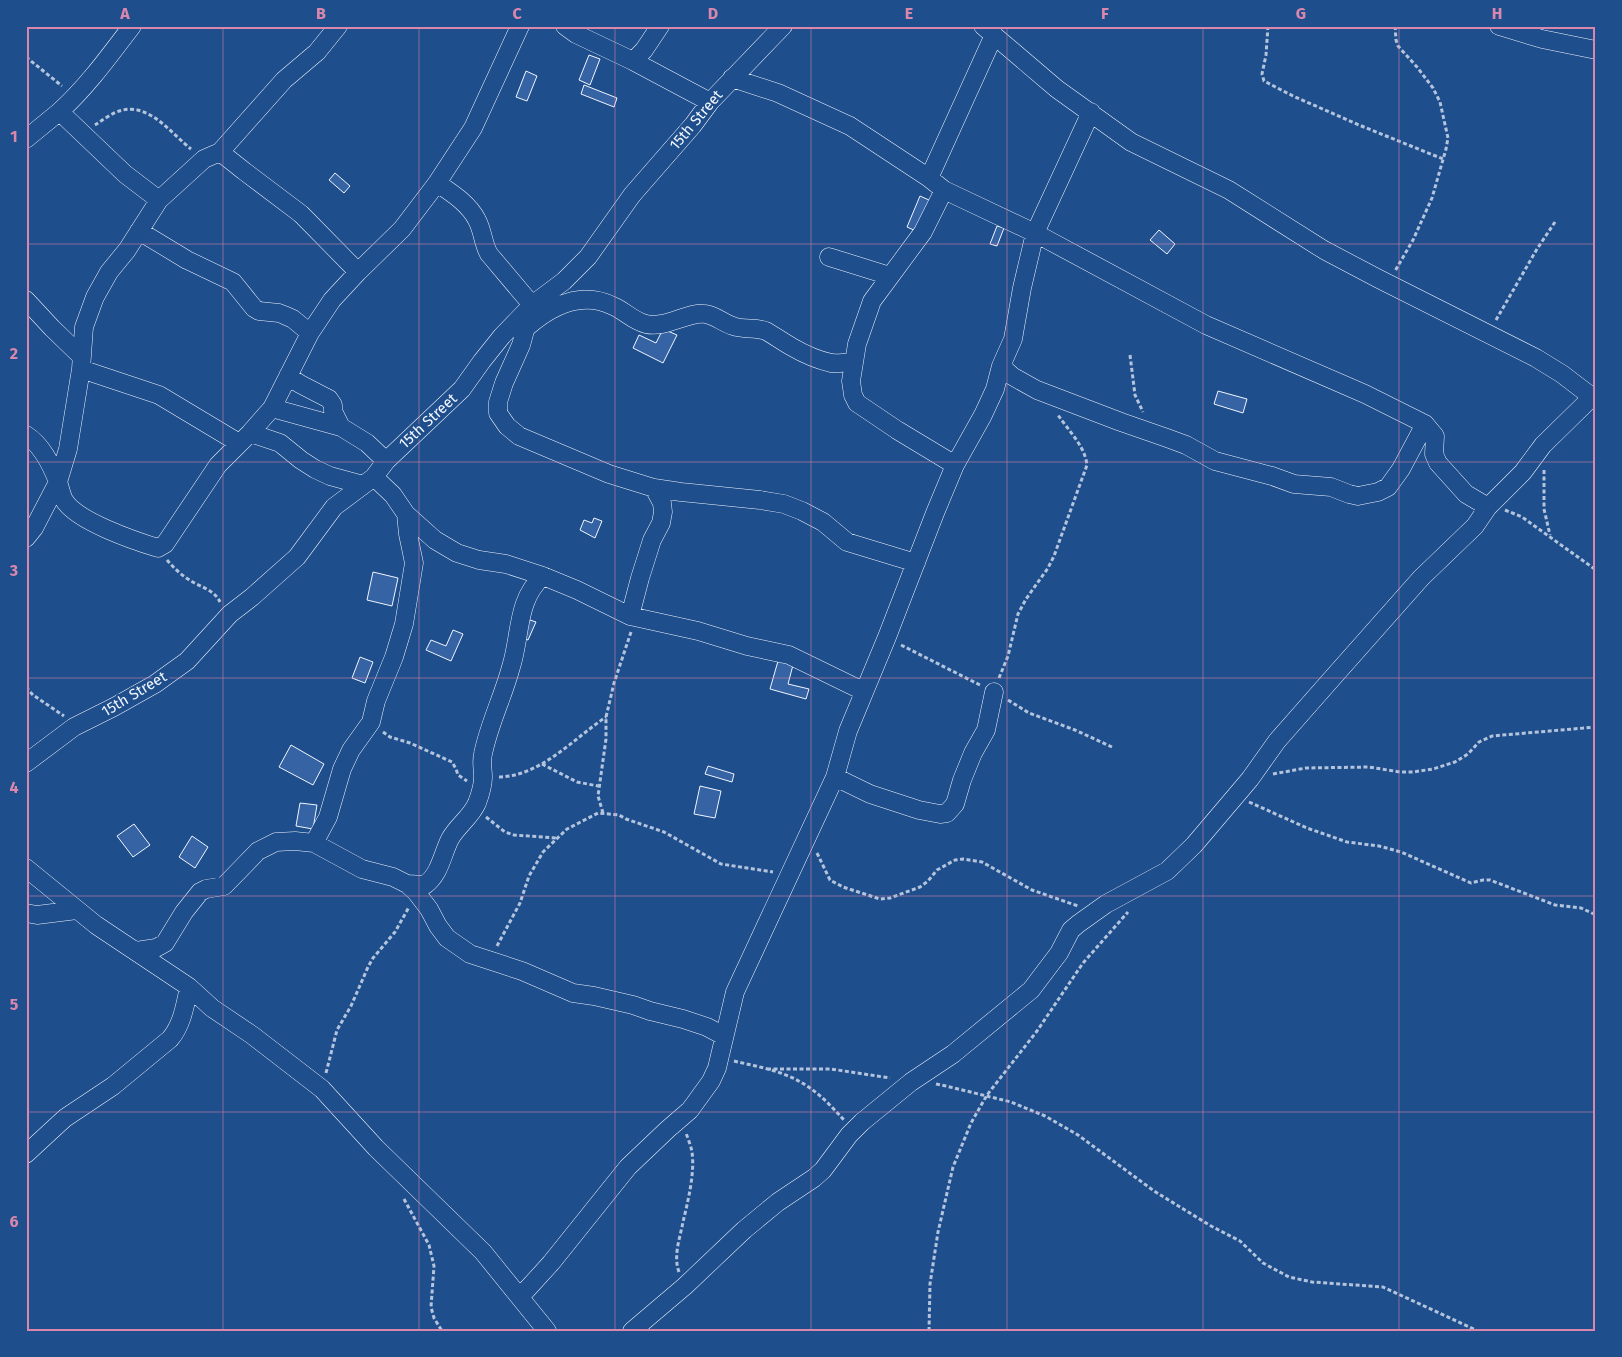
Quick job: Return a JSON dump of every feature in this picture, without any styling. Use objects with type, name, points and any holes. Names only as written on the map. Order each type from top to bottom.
[{"type":"street","points":[[26,139],[60,112],[110,55],[132,26]]},
{"type":"street","points":[[26,538],[34,528],[58,482],[68,449],[81,363],[84,327],[95,297],[109,272],[127,250],[159,200],[204,159],[220,152],[284,80],[317,52],[338,26]]},
{"type":"street","points":[[26,435],[46,456],[64,500],[80,514],[94,524],[146,544],[158,548],[165,544],[218,465],[272,408],[310,333],[332,300],[402,230],[437,183],[473,128],[520,26]]},
{"type":"street","points":[[565,26],[576,34],[633,61],[710,102]]},
{"type":"street","points":[[633,61],[644,50],[660,26]]},
{"type":"street","name":"15th Street","points":[[26,763],[74,727],[155,684],[186,661],[230,614],[252,597],[297,556],[334,507],[368,481],[386,461],[462,389],[497,342],[532,305],[564,281],[588,256],[632,194],[693,125],[710,102],[783,26]]},
{"type":"street","points":[[1500,26],[1542,39],[1596,50]]},
{"type":"street","points":[[632,1331],[685,1286],[772,1206],[823,1170],[854,1129],[911,1082],[953,1054],[1031,990],[1054,959],[1071,930],[1106,904],[1167,871],[1194,845],[1250,779],[1277,741],[1421,578],[1475,526],[1489,506],[1523,472],[1543,445],[1594,398],[1562,374],[1536,358],[1324,250],[1229,190],[1131,142],[1057,89],[989,30],[929,178]]},
{"type":"street","points":[[732,78],[778,93],[850,126],[944,190],[1035,233],[1206,325],[1365,394],[1425,424],[1435,436],[1434,454],[1438,463],[1466,494],[1489,506]]},
{"type":"street","points":[[60,112],[126,174],[159,200]]},
{"type":"street","points":[[520,1297],[551,1263],[628,1167],[690,1110],[708,1086],[717,1068],[735,992],[835,777],[848,731],[955,465],[991,398],[1001,366],[1013,339],[1022,288],[1035,233],[1091,112]]},
{"type":"street","points":[[220,152],[300,214],[358,272]]},
{"type":"street","points":[[437,183],[454,194],[471,211],[477,220],[484,246],[489,254],[532,305],[527,327],[498,402],[498,413],[507,426],[519,436],[609,474],[654,488],[784,504],[823,522],[847,542],[916,563]]},
{"type":"street","points":[[944,190],[923,232],[872,301],[861,330],[851,381],[853,395],[857,403],[955,465]]},
{"type":"street","points":[[139,231],[188,260],[233,282],[254,308],[259,311],[284,315],[293,319],[310,333]]},
{"type":"street","points":[[829,257],[890,276]]},
{"type":"street","points":[[26,300],[81,363],[159,395],[244,438],[280,443],[301,460],[330,476],[368,481],[393,495],[406,514],[435,540],[458,552],[479,560],[506,564],[543,576],[633,616],[789,655],[864,691]]},
{"type":"street","points":[[527,327],[551,309],[576,300],[589,300],[613,305],[628,317],[650,325],[670,322],[697,313],[706,314],[733,326],[764,330],[805,354],[832,363],[854,362]]},
{"type":"street","points":[[1001,366],[1012,376],[1037,390],[1186,445],[1215,462],[1272,476],[1294,484],[1331,487],[1358,496],[1378,492],[1388,487],[1401,468],[1425,424]]},
{"type":"street","points":[[288,376],[329,398],[341,427]]},
{"type":"street","points":[[272,408],[341,427],[367,444],[386,461]]},
{"type":"street","points":[[633,616],[652,540],[662,518],[662,502],[654,488]]},
{"type":"street","points":[[314,843],[328,817],[342,769],[351,750],[371,722],[404,624],[414,563],[406,514]]},
{"type":"street","points":[[412,888],[425,885],[431,881],[441,863],[450,839],[473,811],[483,775],[482,758],[485,743],[512,665],[522,612],[528,594],[543,576]]},
{"type":"street","points":[[835,777],[870,794],[919,810],[940,814],[947,812],[955,804],[973,752],[986,730],[994,692]]},
{"type":"street","points":[[136,951],[156,948],[165,944],[184,912],[200,892],[224,886],[258,851],[276,842],[296,841],[314,843],[362,869],[399,880],[412,888],[429,909],[447,938],[470,954],[522,971],[573,993],[594,996],[683,1019],[707,1027],[724,1036]]},
{"type":"street","points":[[26,868],[96,925],[189,987],[212,1008],[252,1035],[322,1089],[382,1155],[483,1252],[547,1331]]},
{"type":"street","points":[[26,913],[37,915],[78,910]]},
{"type":"street","points":[[26,1154],[65,1118],[113,1086],[170,1039],[176,1032],[180,1022],[189,987]]},
{"type":"path","points":[[1268,26],[1262,74],[1264,81],[1351,121],[1444,159]]},
{"type":"path","points":[[1387,283],[1413,240],[1432,198],[1448,142],[1448,134],[1440,102],[1433,88],[1417,66],[1398,46],[1394,26]]},
{"type":"path","points":[[26,57],[43,69],[74,97]]},
{"type":"path","points":[[83,134],[122,110],[142,111],[151,115],[204,159]]},
{"type":"path","points":[[1488,333],[1555,222]]},
{"type":"path","points":[[1130,355],[1137,403],[1157,434]]},
{"type":"path","points":[[994,692],[1008,656],[1018,614],[1054,556],[1087,465],[1086,457],[1078,444],[1049,402],[1037,390]]},
{"type":"path","points":[[1543,445],[1544,509],[1550,536]]},
{"type":"path","points":[[1489,506],[1522,517],[1596,570]]},
{"type":"path","points":[[158,548],[168,562],[189,580],[206,588],[218,597],[221,605],[230,614]]},
{"type":"path","points":[[603,813],[598,802],[598,786],[606,738],[606,717],[633,616]]},
{"type":"path","points":[[26,687],[33,695],[63,715],[74,727]]},
{"type":"path","points":[[483,775],[507,776],[542,764],[606,717]]},
{"type":"path","points":[[371,722],[390,737],[410,743],[452,762],[458,775],[471,784],[478,798],[479,811],[505,832],[525,837],[557,838]]},
{"type":"path","points":[[1250,779],[1306,768],[1369,767],[1400,772],[1433,769],[1455,762],[1468,754],[1479,742],[1492,736],[1596,727]]},
{"type":"path","points":[[542,764],[577,782],[598,786]]},
{"type":"path","points":[[1235,796],[1306,828],[1347,842],[1379,846],[1401,852],[1472,884],[1483,880],[1490,880],[1555,905],[1580,908],[1596,915]]},
{"type":"path","points":[[490,960],[520,903],[529,876],[543,852],[567,829],[598,813],[619,815],[664,832],[721,864],[789,875]]},
{"type":"path","points":[[810,834],[822,866],[830,880],[843,887],[880,899],[890,898],[920,887],[937,870],[955,860],[963,859],[982,862],[1032,890],[1067,901],[1092,913]]},
{"type":"path","points":[[322,1089],[337,1030],[348,1013],[372,958],[395,932],[412,888]]},
{"type":"path","points":[[929,1331],[930,1284],[938,1232],[954,1167],[971,1123],[987,1095],[1037,1030],[1083,963],[1129,910]]},
{"type":"path","points":[[719,1058],[789,1076],[820,1096],[854,1129]]},
{"type":"path","points":[[767,1069],[831,1069],[946,1086],[1011,1102],[1045,1116],[1078,1135],[1154,1191],[1211,1226],[1240,1241],[1263,1263],[1289,1277],[1312,1282],[1383,1287],[1478,1331]]},
{"type":"path","points":[[682,1118],[692,1159],[686,1211],[676,1260],[685,1286]]},
{"type":"path","points":[[403,1197],[430,1244],[434,1266],[432,1308],[434,1318],[442,1331]]},
{"type":"building","points":[[589,55],[600,59],[590,85],[579,80]]},
{"type":"building","points":[[526,71],[537,76],[527,101],[516,97]]},
{"type":"building","points":[[584,85],[617,98],[614,107],[581,94]]},
{"type":"building","points":[[335,173],[350,186],[344,193],[329,180]]},
{"type":"building","points":[[920,196],[940,205],[927,236],[907,227]]},
{"type":"building","points":[[997,226],[1004,228],[997,246],[990,244]]},
{"type":"building","points":[[1159,230],[1175,244],[1167,254],[1150,240]]},
{"type":"building","points":[[663,329],[677,335],[663,363],[633,348],[639,335],[656,343]]},
{"type":"building","points":[[1218,391],[1247,399],[1243,413],[1214,404]]},
{"type":"building","points":[[594,518],[602,521],[595,538],[580,530],[584,520],[592,523]]},
{"type":"building","points":[[373,572],[398,578],[392,606],[367,600]]},
{"type":"building","points":[[530,620],[536,622],[528,640],[522,638]]},
{"type":"building","points":[[453,630],[463,634],[451,661],[426,650],[431,640],[446,646]]},
{"type":"building","points":[[360,657],[373,662],[365,683],[352,678]]},
{"type":"building","points":[[778,661],[793,665],[788,684],[809,689],[806,699],[770,689]]},
{"type":"building","points":[[291,745],[324,764],[313,785],[279,767]]},
{"type":"building","points":[[708,766],[734,774],[732,782],[705,774]]},
{"type":"building","points":[[700,786],[721,791],[715,818],[694,814]]},
{"type":"building","points":[[300,803],[317,805],[313,829],[296,826]]},
{"type":"building","points":[[134,824],[150,845],[133,857],[117,836]]},
{"type":"building","points":[[192,836],[208,847],[195,868],[179,857]]}]
